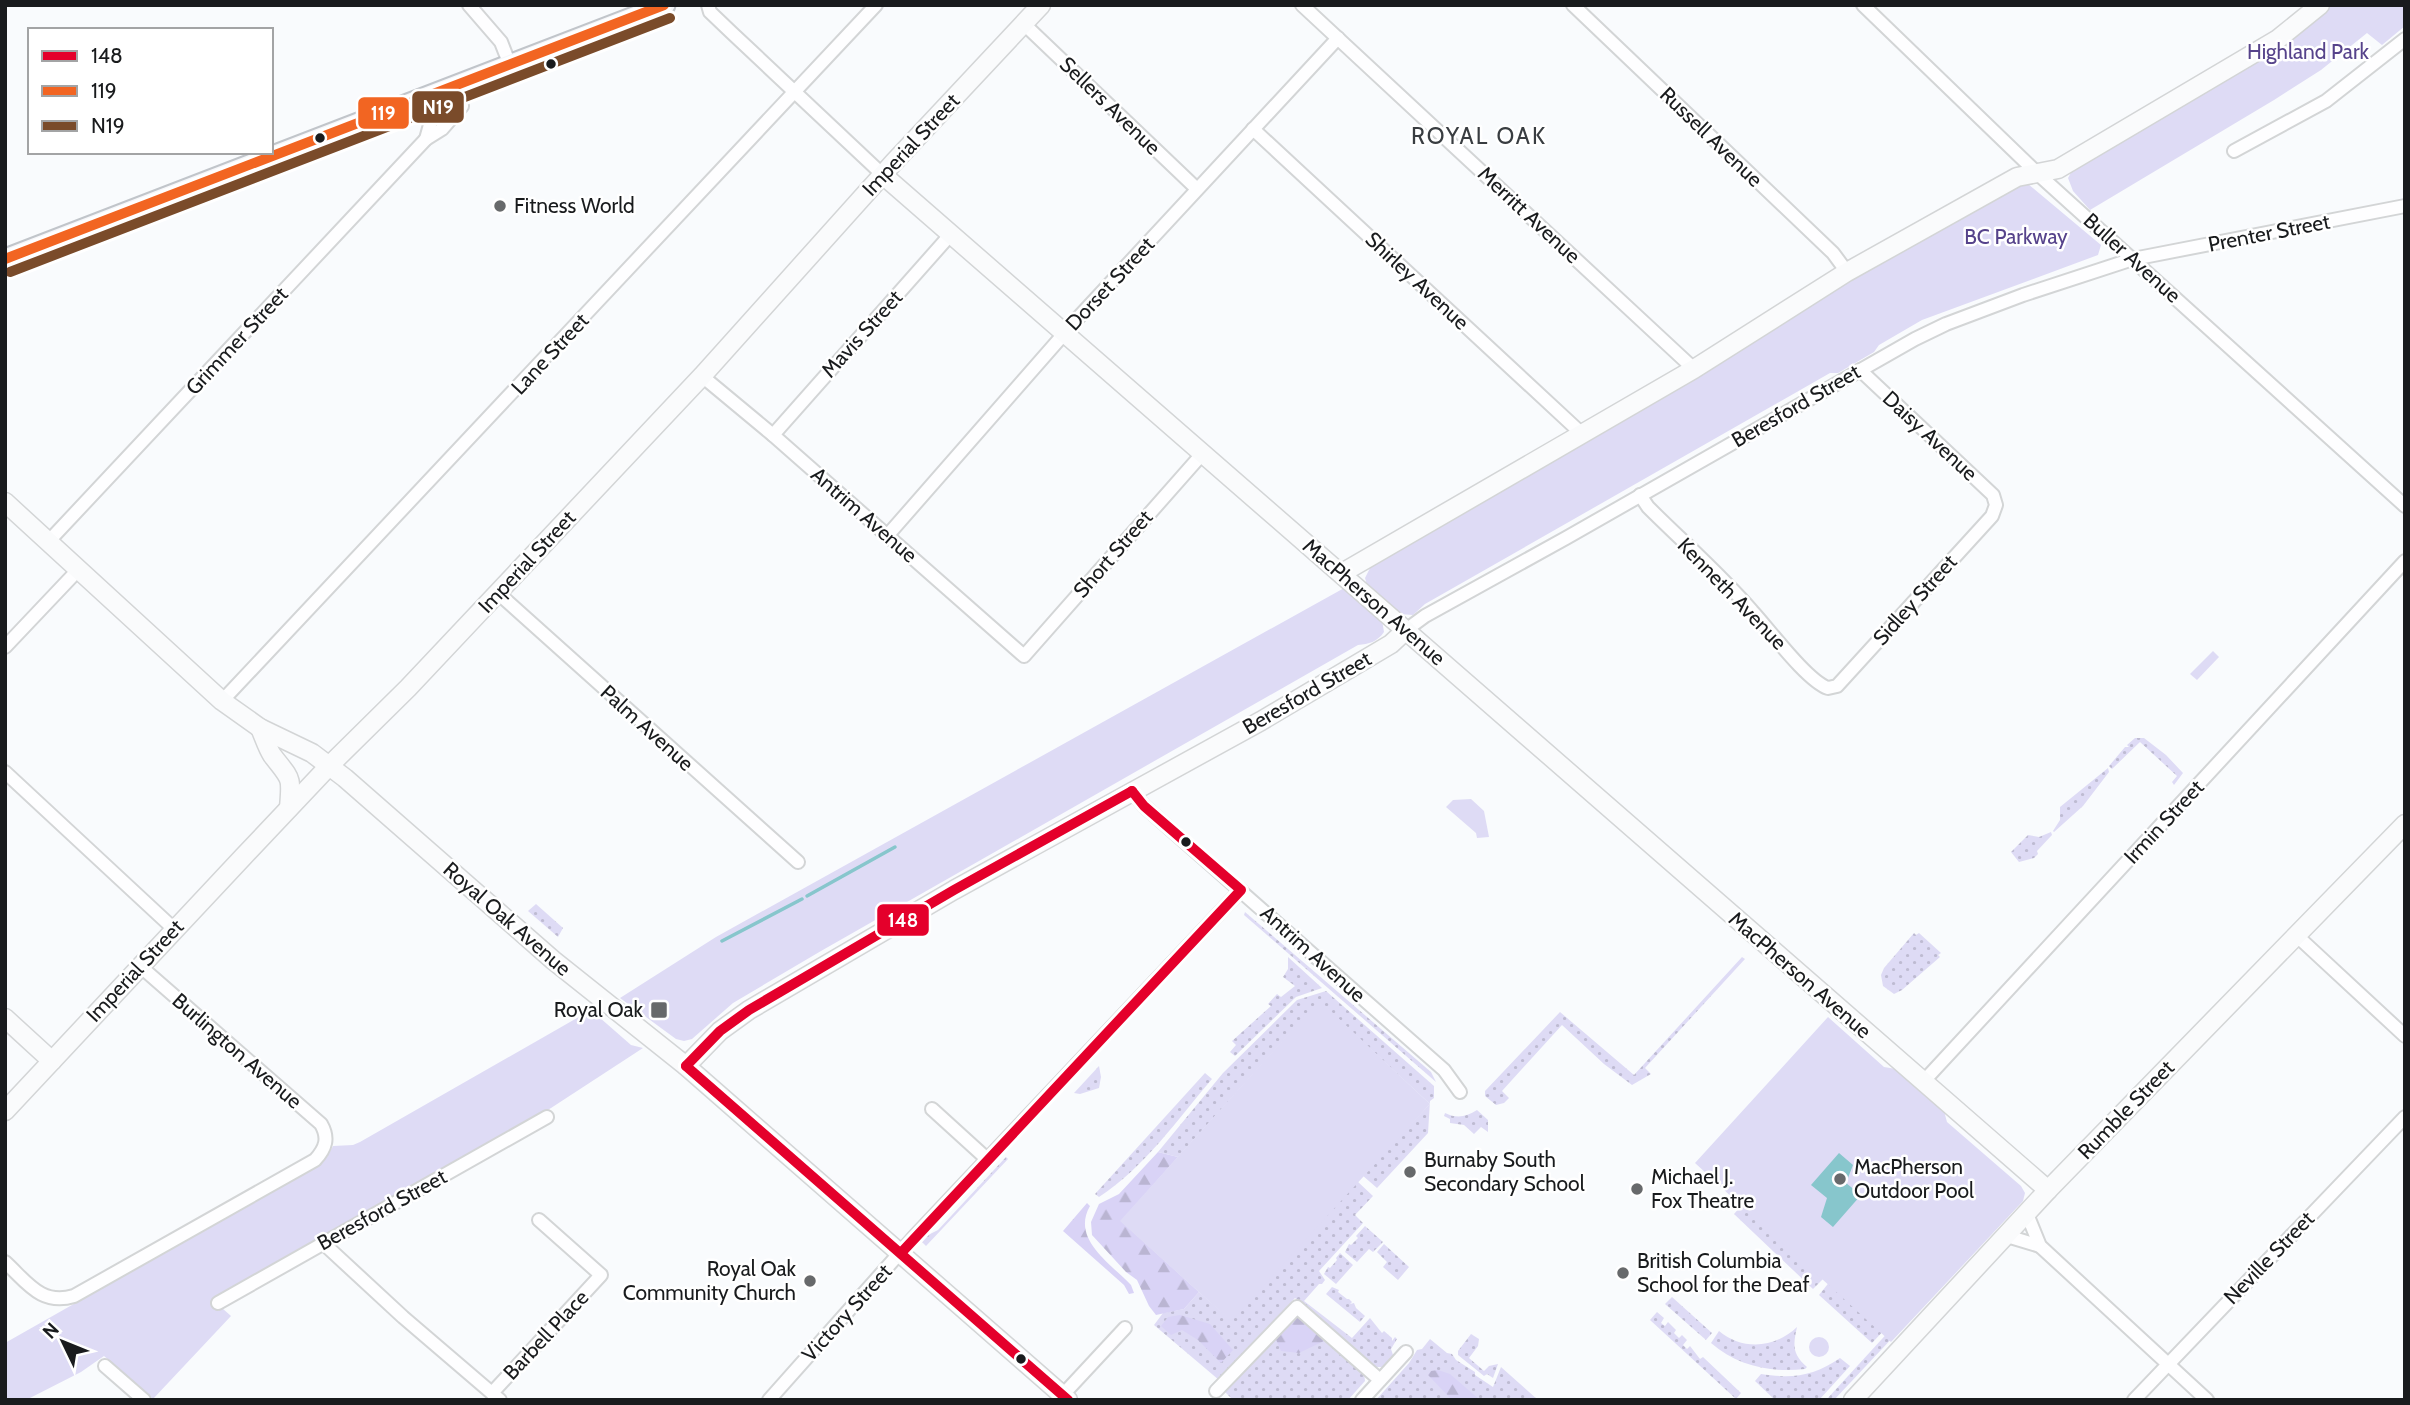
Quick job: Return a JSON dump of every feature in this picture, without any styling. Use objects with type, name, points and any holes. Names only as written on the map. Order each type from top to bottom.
[{"type":"main road","points":[[5,259],[665,5]]},
{"type":"street","points":[[469,5],[501,42],[510,65]]},
{"type":"street","name":"MacPherson Avenue","points":[[708,5],[710,12],[883,174],[2048,1190]]},
{"type":"street","name":"Lane Street","points":[[222,701],[876,5]]},
{"type":"street","name":"Imperial Street","points":[[5,1111],[174,929],[329,766],[408,688],[702,376],[883,174],[1041,5]]},
{"type":"street","name":"Merritt Avenue","points":[[1302,5],[1694,369]]},
{"type":"street","name":"Russell Avenue","points":[[1573,5],[1833,253],[1847,272]]},
{"type":"street","name":"Buller Avenue","points":[[1863,5],[2038,174],[2405,506]]},
{"type":"street","points":[[1342,573],[1694,369],[1847,272],[2017,177],[2058,169],[2278,39],[2320,5]]},
{"type":"street","name":"Sellers Avenue","points":[[1024,24],[1197,189]]},
{"type":"street","name":"Dorset Street","points":[[887,536],[1065,333],[1338,38]]},
{"type":"street","points":[[2234,151],[2326,101],[2405,38]]},
{"type":"street","name":"Grimmer Street","points":[[48,542],[426,139],[442,129],[462,106],[457,85]]},
{"type":"street","points":[[426,139],[433,114],[428,96]]},
{"type":"street","name":"Shirley Avenue","points":[[1253,129],[1581,433]]},
{"type":"street","name":"Prenter Street","points":[[2133,259],[2405,206]]},
{"type":"street","name":"Mavis Street","points":[[773,435],[951,234]]},
{"type":"street","name":"Beresford Street","points":[[686,1066],[720,1031],[748,1010],[954,890],[1308,693],[1391,644],[1425,615],[1860,370],[1946,324],[2023,295],[2133,259]]},
{"type":"street","name":"Daisy Avenue","points":[[1860,370],[1993,495],[1996,505]]},
{"type":"street","name":"Antrim Avenue","points":[[702,376],[1024,656]]},
{"type":"street","name":"Short Street","points":[[1024,656],[1203,453]]},
{"type":"street","name":"Kenneth Avenue","points":[[1640,495],[1648,507],[1752,611],[1783,648],[1828,688]]},
{"type":"street","name":"Royal Oak Avenue","points":[[5,502],[222,701],[261,728],[312,753],[329,766],[562,968],[686,1066],[1063,1398]]},
{"type":"street","name":"Sidley Street","points":[[1828,688],[1837,686],[1919,597],[1992,516],[1996,505]]},
{"type":"street","name":"Irmin Street","points":[[1923,1082],[2405,561]]},
{"type":"street","points":[[5,647],[78,570]]},
{"type":"street","name":"Palm Avenue","points":[[498,593],[798,862]]},
{"type":"street","points":[[261,728],[271,753],[289,776],[289,808]]},
{"type":"street","points":[[5,772],[174,929]]},
{"type":"street","name":"Antrim Avenue","points":[[1132,791],[1144,806],[1444,1070],[1460,1092]]},
{"type":"street","name":"Rumble Street","points":[[1853,1400],[2048,1190],[2405,824]]},
{"type":"street","name":"Victory Street","points":[[769,1400],[901,1253],[1241,890]]},
{"type":"street","points":[[2296,936],[2405,1036]]},
{"type":"street","name":"Burlington Avenue","points":[[5,1262],[40,1294],[48,1298],[64,1299],[86,1290],[315,1160],[324,1149],[327,1140],[321,1124],[140,966]]},
{"type":"street","points":[[5,1018],[52,1061]]},
{"type":"street","points":[[932,1109],[988,1159]]},
{"type":"street","name":"Beresford Street","points":[[218,1303],[547,1117]]},
{"type":"street","name":"Neville Street","points":[[2134,1400],[2405,1117]]},
{"type":"street","points":[[2027,1214],[2040,1246],[2207,1400]]},
{"type":"street","name":"Barbell Place","points":[[496,1397],[601,1275],[539,1220]]},
{"type":"street","points":[[2007,1236],[2040,1246]]},
{"type":"street","points":[[323,1242],[403,1317],[496,1397]]},
{"type":"street","points":[[1216,1391],[1297,1307],[1380,1380]]},
{"type":"street","points":[[1063,1398],[1125,1328]]},
{"type":"street","points":[[1362,1400],[1406,1352]]},
{"type":"street","points":[[105,1366],[144,1400]]},
{"type":"green space","name":"Highland Park","points":[[2333,5],[2405,5],[2405,26],[2382,45],[2367,33],[2321,70],[2090,210],[2073,191],[2068,178],[2074,167],[2280,45]]},
{"type":"green space","name":"BC Parkway","points":[[2028,184],[2101,245],[2098,255],[1922,320],[1838,373],[1830,373],[1425,604],[1413,615],[1399,614],[1368,588],[1365,578],[1372,564],[1842,283],[2017,186]]},
{"type":"green space","points":[[1346,587],[1382,620],[1384,632],[1376,640],[1358,645],[821,951],[733,1003],[692,1039],[676,1039],[620,998],[716,937]]},
{"type":"green space","points":[[2213,651],[2219,657],[2197,680],[2190,674]]},
{"type":"green space","points":[[2135,738],[2144,738],[2183,773],[2174,785],[2172,782],[2177,776],[2140,742],[2112,769],[2109,766]]},
{"type":"green space","points":[[2108,768],[2109,772],[2083,806],[2054,832],[2060,820],[2060,807]]},
{"type":"green space","points":[[1471,799],[1484,811],[1489,837],[1477,838],[1476,833],[1446,807],[1453,800]]},
{"type":"green space","points":[[2051,832],[2052,835],[2034,858],[2019,862],[2011,852],[2028,835],[2039,837]]},
{"type":"green space","points":[[536,904],[563,928],[558,937],[528,911]]},
{"type":"green space","points":[[1245,912],[1431,1072],[1436,1082],[1244,915]]},
{"type":"green space","points":[[1914,933],[1919,933],[1941,953],[1938,955],[1940,957],[1894,994],[1883,986],[1881,975]]},
{"type":"green space","points":[[1288,957],[1322,988],[1296,997],[1235,1056],[1230,1052],[1236,1045],[1232,1041],[1271,1006],[1268,1004],[1277,994],[1281,997],[1295,986],[1283,977],[1288,969]]},
{"type":"green space","points":[[1742,957],[1745,959],[1645,1068],[1651,1074],[1632,1085],[1604,1064],[1562,1025],[1502,1091],[1509,1098],[1504,1103],[1496,1105],[1485,1096],[1485,1091],[1560,1012],[1634,1075]]},
{"type":"green space","points":[[1326,991],[1434,1086],[1434,1098],[1430,1104],[1319,1001],[1178,1157],[1158,1152],[1223,1073],[1297,1000]]},
{"type":"green space","points":[[1319,1000],[1430,1104],[1231,1321],[1120,1221]]},
{"type":"green space","points":[[591,1010],[631,1045],[643,1048],[551,1108],[216,1299],[211,1303],[218,1311],[222,1308],[231,1316],[153,1399],[104,1356],[81,1372],[26,1400],[5,1400],[5,1343],[317,1166],[327,1157],[333,1146],[360,1142]]},
{"type":"green space","points":[[1828,1017],[1884,1067],[1896,1069],[1944,1111],[1947,1122],[2021,1186],[2025,1193],[2023,1201],[1891,1342],[1695,1163]]},
{"type":"green space","points":[[1099,1066],[1099,1088],[1080,1094],[1074,1093]]},
{"type":"green space","points":[[1205,1073],[1212,1079],[1160,1142],[1116,1185],[1099,1197],[1095,1194]]},
{"type":"green space","points":[[1430,1104],[1428,1133],[1377,1188],[1362,1175]]},
{"type":"green space","points":[[1477,1110],[1488,1120],[1488,1132],[1481,1127],[1474,1134],[1464,1125],[1450,1123],[1450,1119],[1444,1116],[1445,1113],[1461,1116]]},
{"type":"green space","points":[[1158,1152],[1178,1157],[1121,1221],[1199,1292],[1184,1309],[1156,1315],[1137,1280],[1126,1272],[1092,1235],[1091,1222],[1099,1204],[1119,1194]]},
{"type":"green space","points":[[1006,1157],[1008,1159],[926,1246],[922,1242],[926,1236],[938,1230]]},
{"type":"green space","points":[[1721,1177],[1834,1268],[1813,1289],[1734,1214],[1741,1206],[1716,1182]]},
{"type":"green space","points":[[1357,1181],[1373,1196],[1355,1215],[1363,1223],[1319,1271],[1325,1280],[1304,1301],[1352,1338],[1370,1318],[1392,1341],[1395,1337],[1397,1339],[1391,1349],[1393,1355],[1382,1367],[1373,1367],[1295,1298],[1219,1380],[1154,1325],[1163,1313],[1184,1309],[1199,1292],[1231,1320]]},
{"type":"green space","points":[[2014,1195],[2021,1201],[1834,1400],[1826,1400]]},
{"type":"green space","points":[[1087,1203],[1090,1206],[1085,1218],[1085,1229],[1089,1240],[1131,1285],[1134,1293],[1129,1294],[1124,1285],[1063,1231]]},
{"type":"green space","points":[[1365,1226],[1383,1242],[1373,1252],[1369,1249],[1357,1262],[1345,1252]]},
{"type":"green space","points":[[1384,1244],[1409,1267],[1398,1280],[1383,1267],[1387,1262],[1377,1252]]},
{"type":"green space","points":[[1340,1253],[1353,1265],[1336,1284],[1324,1274]]},
{"type":"green space","points":[[1835,1275],[1887,1327],[1872,1343],[1819,1295]]},
{"type":"green space","points":[[1332,1287],[1349,1299],[1352,1302],[1350,1304],[1354,1303],[1365,1316],[1360,1322],[1326,1294]]},
{"type":"green space","points":[[1672,1297],[1712,1333],[1706,1340],[1665,1304]]},
{"type":"green space","points":[[1296,1312],[1364,1373],[1365,1381],[1348,1400],[1233,1400],[1224,1391]]},
{"type":"green space","points":[[1657,1312],[1664,1318],[1661,1323],[1665,1326],[1668,1322],[1679,1338],[1682,1335],[1687,1340],[1683,1345],[1687,1349],[1690,1346],[1700,1359],[1703,1357],[1741,1393],[1736,1399],[1650,1320]]},
{"type":"green space","points":[[1180,1315],[1210,1324],[1233,1350],[1221,1363],[1198,1340],[1182,1330],[1171,1335],[1161,1326],[1168,1317]]},
{"type":"green space","points":[[1298,1316],[1324,1341],[1299,1353],[1281,1351],[1275,1337],[1292,1317]]},
{"type":"green space","points":[[1797,1327],[1795,1349],[1807,1367],[1805,1369],[1780,1370],[1755,1366],[1732,1357],[1711,1343],[1719,1331],[1738,1342],[1769,1343]]},
{"type":"green space","points":[[1471,1334],[1479,1339],[1478,1346],[1469,1358],[1484,1371],[1489,1366],[1498,1364],[1493,1378],[1487,1374],[1484,1376],[1458,1355],[1458,1351]]},
{"type":"green space","points":[[1819,1337],[1826,1340],[1829,1347],[1826,1354],[1819,1357],[1812,1354],[1809,1347],[1812,1340]]},
{"type":"green space","points":[[1430,1339],[1493,1387],[1501,1367],[1538,1400],[1376,1400],[1417,1350],[1422,1349]]},
{"type":"green space","points":[[1840,1358],[1850,1366],[1819,1400],[1775,1400],[1755,1381],[1761,1374],[1803,1375]]},
{"type":"green space","points":[[1431,1371],[1450,1374],[1480,1400],[1452,1400],[1428,1375]]},
{"type":"water","points":[[1839,1153],[1853,1165],[1846,1183],[1861,1195],[1833,1227],[1821,1217],[1827,1198],[1811,1185]]},
{"type":"waterway","points":[[807,896],[895,847]]},
{"type":"waterway","points":[[722,941],[802,899]]},
{"type":"transit line","name":"119","points":[[5,259],[664,5]]},
{"type":"transit line","name":"N19","points":[[10,272],[670,18]]},
{"type":"transit line","name":"148","points":[[686,1066],[720,1031],[749,1010],[954,890],[1132,791]]},
{"type":"transit line","name":"148","points":[[901,1253],[1241,890],[1144,806],[1132,791]]},
{"type":"transit line","name":"148","points":[[686,1066],[1068,1400]]},
{"type":"place","name":"Fitness World","points":[[500,206]]},
{"type":"place","name":"Royal Oak","points":[[659,1010]]},
{"type":"place","name":"Burnaby South Secondary School","points":[[1410,1172]]},
{"type":"place","name":"MacPherson Outdoor Pool","points":[[1840,1179]]},
{"type":"place","name":"Michael J. Fox Theatre","points":[[1637,1189]]},
{"type":"place","name":"British Columbia School for the Deaf","points":[[1623,1273]]},
{"type":"place","name":"Royal Oak Community Church","points":[[810,1281]]},
{"type":"district","name":"ROYAL OAK","points":[[1479,136]]}]
